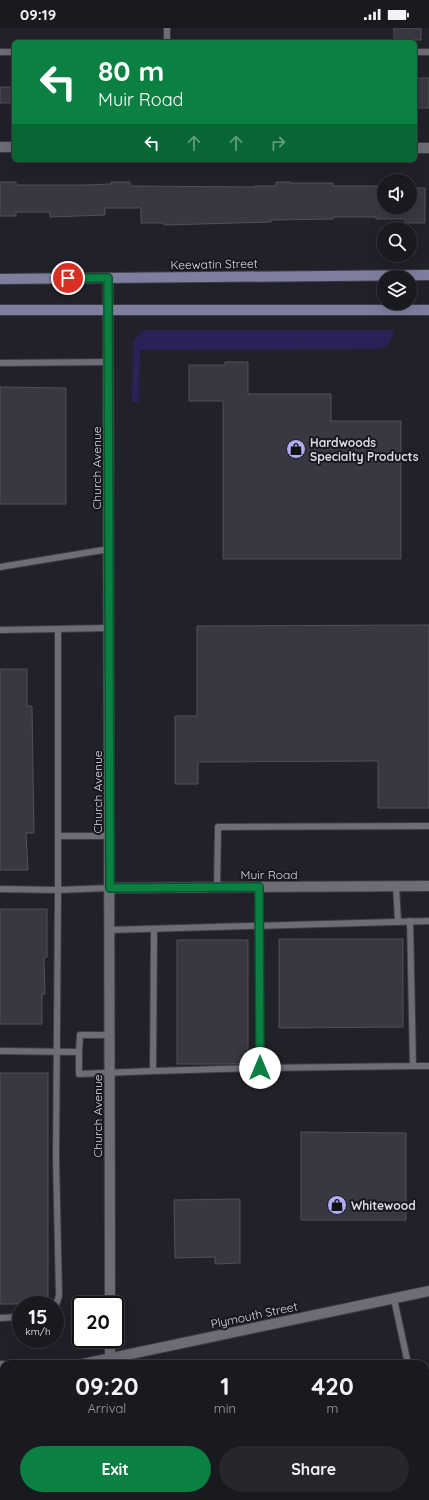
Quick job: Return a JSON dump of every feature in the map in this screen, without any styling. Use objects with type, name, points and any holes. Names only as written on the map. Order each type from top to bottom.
[{"type":"main road","name":"Keewatin Street","points":[[0,279],[429,275]]},
{"type":"main road","points":[[0,310],[429,310]]},
{"type":"street","points":[[0,147],[12,147]]},
{"type":"street","points":[[417,148],[429,148]]},
{"type":"street","name":"Church Avenue","points":[[108,278],[110,628],[110,1296]]},
{"type":"street","name":"Muir Road","points":[[110,888],[429,886]]},
{"type":"street","name":"Plymouth Street","points":[[115,1360],[429,1291]]},
{"type":"street","points":[[110,1348],[110,1360]]},
{"type":"lane","points":[[167,28],[167,40]]},
{"type":"lane","points":[[0,52],[12,52]]},
{"type":"lane","points":[[417,52],[429,52]]},
{"type":"lane","points":[[0,363],[109,362]]},
{"type":"lane","points":[[0,567],[109,549]]},
{"type":"lane","points":[[0,630],[110,628]]},
{"type":"lane","points":[[58,629],[56,1158],[60,1296]]},
{"type":"lane","points":[[217,887],[218,827],[429,826]]},
{"type":"lane","points":[[58,836],[110,836]]},
{"type":"lane","points":[[396,886],[398,921]]},
{"type":"lane","points":[[259,887],[260,1068]]},
{"type":"lane","points":[[0,890],[110,888]]},
{"type":"lane","points":[[410,921],[413,1066]]},
{"type":"lane","points":[[109,930],[429,921]]},
{"type":"lane","points":[[153,1071],[154,929]]},
{"type":"lane","points":[[110,1035],[80,1035],[79,1074],[260,1068],[429,1066]]},
{"type":"lane","points":[[0,1052],[79,1052]]},
{"type":"lane","points":[[394,1299],[407,1360]]},
{"type":"lane","points":[[0,1318],[12,1317]]},
{"type":"shaded area","points":[[144,330],[393,330],[390,342],[386,346],[379,349],[140,350],[139,402],[132,402],[133,341]]},
{"type":"building","points":[[394,28],[421,28],[421,40],[394,40]]},
{"type":"building","points":[[417,78],[429,78],[429,108],[417,108]]},
{"type":"building","points":[[0,87],[12,87],[12,103],[0,103]]},
{"type":"building","points":[[0,182],[16,182],[16,185],[86,185],[111,184],[111,182],[130,182],[130,186],[255,187],[276,186],[276,182],[290,182],[333,183],[333,186],[377,186],[377,214],[417,214],[417,188],[425,188],[425,223],[405,222],[405,219],[376,219],[376,217],[333,217],[333,219],[271,220],[271,222],[164,225],[164,223],[141,223],[141,208],[105,208],[105,215],[50,217],[50,212],[16,212],[16,216],[0,216]]},
{"type":"building","points":[[225,362],[248,362],[248,394],[331,394],[331,421],[401,421],[401,559],[223,559],[223,401],[189,401],[189,365],[225,365]]},
{"type":"building","points":[[0,387],[66,388],[66,504],[0,504]]},
{"type":"building","points":[[429,625],[429,808],[378,808],[378,761],[198,762],[198,784],[175,784],[175,716],[197,716],[197,626]]},
{"type":"building","points":[[0,669],[27,669],[27,706],[32,706],[34,833],[26,833],[28,870],[0,870]]},
{"type":"building","points":[[0,909],[47,909],[47,957],[44,958],[45,994],[42,994],[42,1024],[0,1024]]},
{"type":"building","points":[[279,939],[403,939],[403,1027],[279,1028]]},
{"type":"building","points":[[177,940],[248,940],[248,1064],[177,1064]]},
{"type":"building","points":[[0,1073],[48,1073],[48,1296],[12,1296],[12,1304],[0,1304]]},
{"type":"building","points":[[301,1132],[406,1133],[406,1220],[301,1220]]},
{"type":"building","points":[[240,1199],[240,1263],[215,1264],[215,1257],[175,1258],[174,1200]]},
{"type":"place","name":"Hardwoods Specialty Products","points":[[296,449]]},
{"type":"place","name":"Whitewood","points":[[337,1205]]},
{"type":"route","points":[[68,278],[108,278],[110,888],[259,887],[260,1068]]}]
